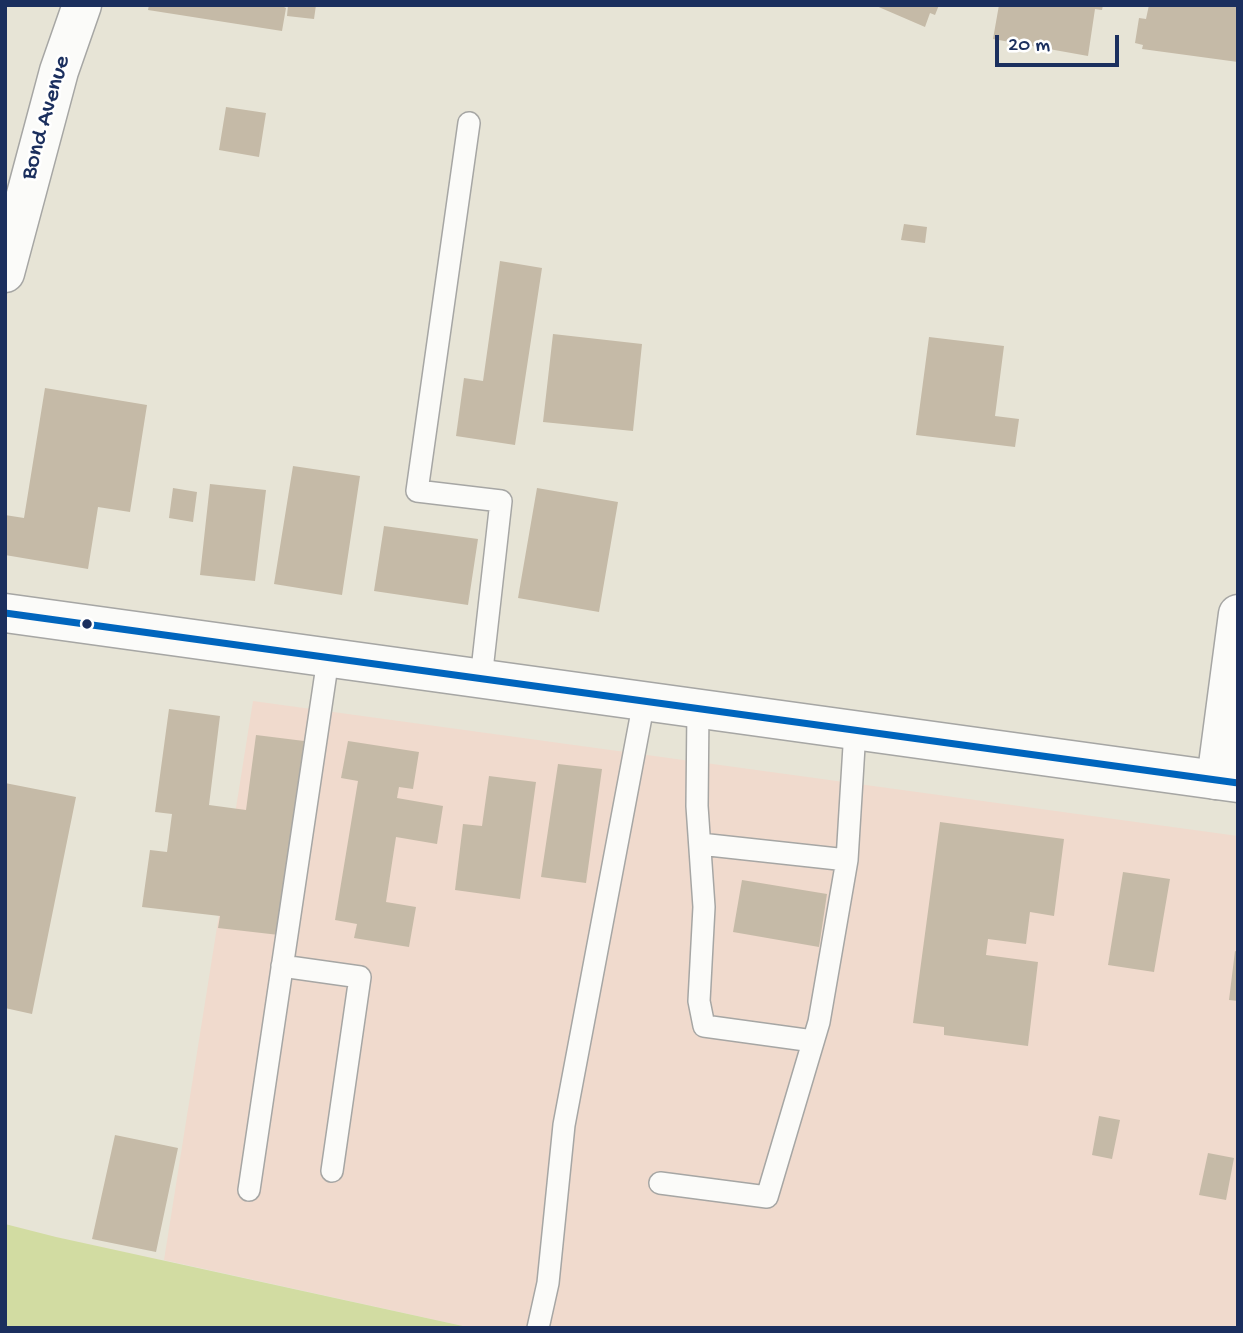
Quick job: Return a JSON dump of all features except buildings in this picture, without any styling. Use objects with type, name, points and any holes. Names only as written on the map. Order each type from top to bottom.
[{"type":"main road","name":"Bond Avenue","points":[[5,273],[59,71],[82,5]]},
{"type":"main road","points":[[5,612],[1227,782],[1238,614]]},
{"type":"lane","points":[[469,123],[417,491],[501,501],[481,679]]},
{"type":"lane","points":[[249,1189],[328,659]]},
{"type":"lane","points":[[538,1328],[548,1283],[564,1125],[644,701]]},
{"type":"lane","points":[[698,709],[697,806],[704,907],[699,1001],[704,1026],[813,1041]]},
{"type":"lane","points":[[660,1183],[767,1197],[813,1041],[847,860],[855,730]]},
{"type":"lane","points":[[700,844],[847,860]]},
{"type":"lane","points":[[282,966],[360,977],[332,1171]]},
{"type":"shaded area","points":[[253,701],[1238,836],[1238,1328],[472,1328],[164,1260]]},
{"type":"green space","points":[[5,1224],[56,1237],[472,1328],[5,1328]]},
{"type":"transit line","points":[[5,613],[1238,783]]}]
